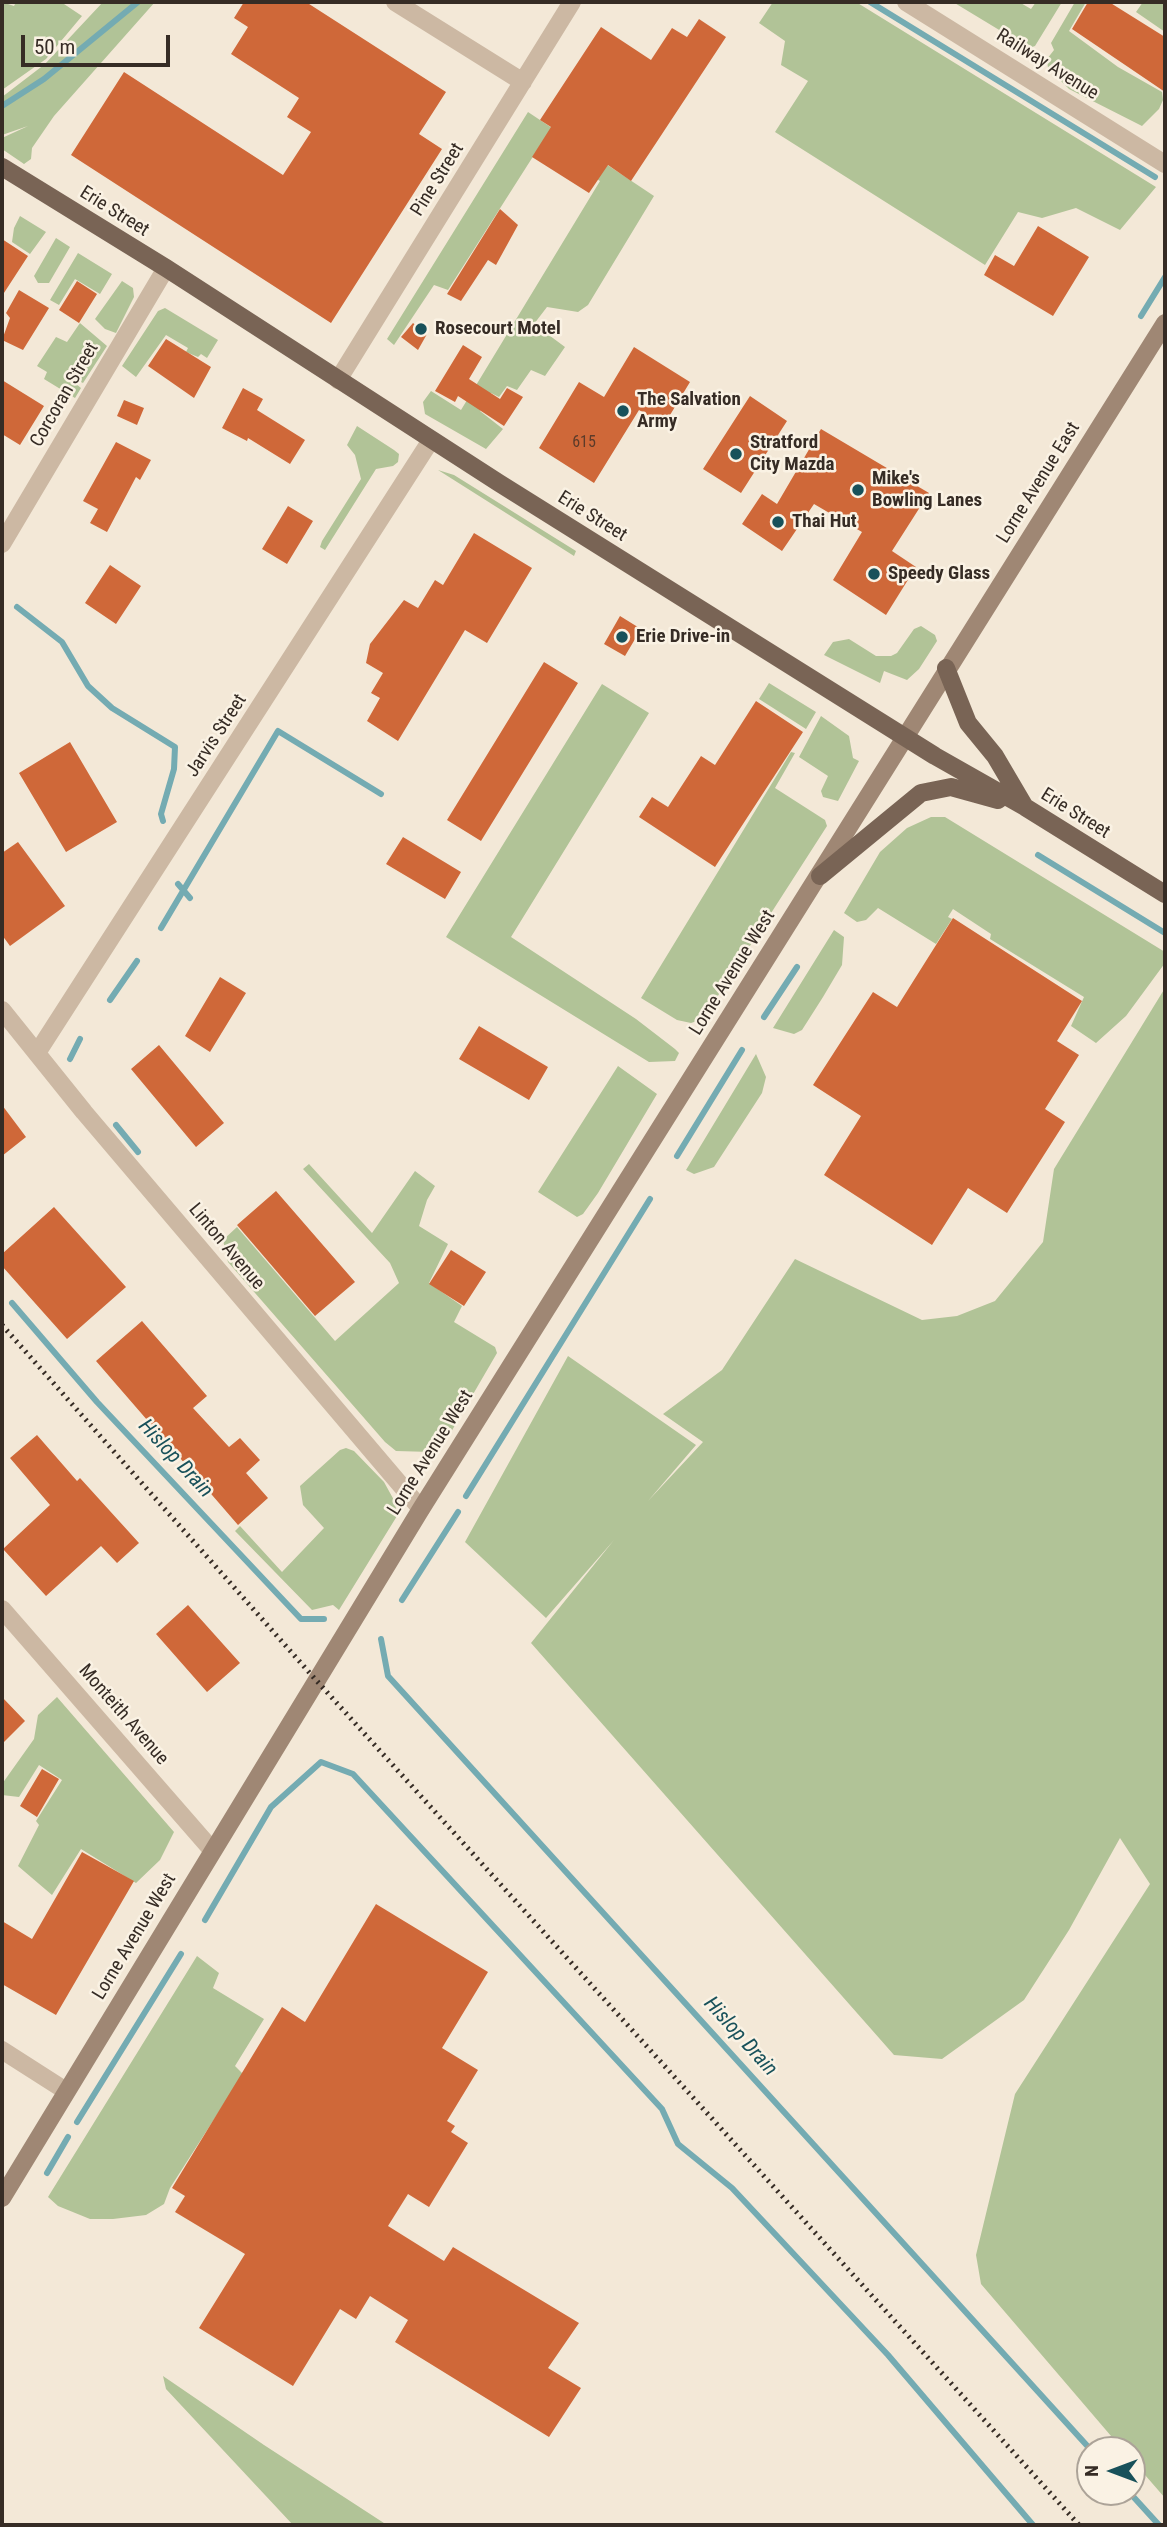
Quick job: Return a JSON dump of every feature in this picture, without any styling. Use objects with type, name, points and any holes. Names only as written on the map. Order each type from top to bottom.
[{"type":"main road","name":"Erie Street","points":[[2,167],[166,268],[431,440],[905,737],[1025,807],[1165,894]]},
{"type":"main road","name":"Lorne Avenue East","points":[[905,737],[1165,323]]},
{"type":"main road","points":[[946,668],[968,723],[995,757],[1025,807]]},
{"type":"main road","name":"Lorne Avenue West","points":[[2,2198],[421,1509],[905,737]]},
{"type":"main road","points":[[820,876],[921,793],[951,787],[1025,807]]},
{"type":"street","points":[[395,2],[523,82]]},
{"type":"street","name":"Pine Street","points":[[338,380],[572,2]]},
{"type":"street","name":"Railway Avenue","points":[[906,2],[1165,164]]},
{"type":"street","name":"Corcoran Street","points":[[2,544],[166,268]]},
{"type":"street","name":"Jarvis Street","points":[[37,1053],[431,440]]},
{"type":"street","name":"Linton Avenue","points":[[2,1010],[421,1509]]},
{"type":"street","name":"Monteith Avenue","points":[[2,1609],[212,1850]]},
{"type":"street","points":[[2,2050],[66,2091]]},
{"type":"green space","points":[[2,2],[10,2],[8,4],[14,6],[16,2],[61,2],[82,16],[46,59],[2,90]]},
{"type":"green space","points":[[103,2],[155,2],[54,116],[32,148],[31,159],[24,164],[2,149],[2,138],[28,126],[2,135],[2,97],[45,64]]},
{"type":"green space","points":[[773,2],[856,2],[1156,187],[1120,230],[1076,208],[1042,218],[1018,212],[985,265],[775,132],[808,81],[781,65],[785,41],[759,23]]},
{"type":"green space","points":[[953,2],[1019,2],[1031,9],[1036,2],[1062,2],[1035,46],[1029,48]]},
{"type":"green space","points":[[1075,2],[1086,2],[1069,31],[1118,67],[1162,92],[1163,100],[1159,109],[1142,126],[1069,89],[1048,68],[1047,59],[1054,50],[1051,43]]},
{"type":"green space","points":[[1143,2],[1165,2],[1165,32],[1136,12]]},
{"type":"green space","points":[[528,112],[654,196],[588,305],[578,312],[547,307],[534,324],[565,347],[545,376],[531,370],[517,390],[507,386],[499,397],[491,393],[480,411],[503,429],[486,449],[425,414],[423,402],[431,391],[461,410],[600,181],[541,144],[448,290],[434,285],[394,345],[387,339]]},
{"type":"green space","points":[[20,216],[46,232],[30,254],[12,242],[14,228]]},
{"type":"green space","points":[[56,238],[70,247],[49,283],[38,283],[34,276]]},
{"type":"green space","points":[[78,253],[112,274],[100,294],[75,279],[59,305],[50,300]]},
{"type":"green space","points":[[122,281],[133,288],[134,297],[116,333],[105,329],[95,319]]},
{"type":"green space","points":[[165,308],[218,340],[207,358],[201,354],[198,357],[186,352],[188,348],[166,335],[136,377],[122,366],[158,311]]},
{"type":"green space","points":[[80,323],[107,346],[83,383],[79,381],[76,384],[81,388],[75,398],[44,379],[47,372],[37,366],[56,337],[67,342]]},
{"type":"green space","points":[[357,426],[399,454],[398,462],[393,466],[376,469],[325,550],[320,547],[322,541],[361,479],[355,455],[347,445]]},
{"type":"green space","points":[[438,470],[454,475],[576,551],[574,556]]},
{"type":"green space","points":[[921,626],[935,635],[937,641],[919,669],[907,680],[884,671],[880,683],[824,655],[833,642],[849,639],[876,656],[891,656],[897,653],[914,629]]},
{"type":"green space","points":[[769,683],[816,712],[806,729],[759,699]]},
{"type":"green space","points":[[602,684],[649,713],[511,937],[636,1019],[679,1053],[675,1061],[649,1062],[446,937]]},
{"type":"green space","points":[[821,716],[849,736],[853,758],[859,761],[838,801],[823,797],[821,791],[828,776],[799,757]]},
{"type":"green space","points":[[791,752],[795,753],[775,788],[825,820],[827,826],[703,1019],[691,1023],[677,1020],[641,998]]},
{"type":"green space","points":[[931,817],[945,817],[1165,952],[1165,963],[1126,1016],[1096,1043],[1071,1026],[1084,997],[990,939],[991,934],[953,909],[948,917],[952,919],[936,944],[878,908],[866,920],[857,922],[844,913],[880,852],[907,828]]},
{"type":"green space","points":[[834,930],[844,937],[842,965],[823,997],[802,1030],[794,1034],[773,1028]]},
{"type":"green space","points":[[1165,988],[1165,2498],[1146,2476],[1146,2436],[1111,2436],[981,2284],[976,2255],[1015,2094],[1150,1884],[1120,1838],[1069,1930],[1024,2000],[942,2059],[894,2055],[531,1643],[614,1540],[546,1618],[465,1542],[568,1356],[696,1445],[648,1501],[703,1442],[663,1414],[722,1370],[795,1259],[922,1320],[957,1316],[995,1301],[1043,1242],[1054,1169]]},
{"type":"green space","points":[[756,1054],[766,1077],[762,1093],[714,1167],[694,1174],[686,1170]]},
{"type":"green space","points":[[618,1066],[657,1094],[598,1193],[583,1214],[577,1217],[538,1192]]},
{"type":"green space","points":[[309,1164],[372,1233],[415,1171],[435,1186],[427,1200],[419,1226],[448,1244],[429,1283],[462,1306],[454,1322],[495,1347],[497,1353],[447,1439],[432,1452],[396,1451],[385,1442],[228,1262],[223,1240],[237,1227],[335,1341],[399,1283],[390,1263],[303,1169]]},
{"type":"green space","points":[[346,1448],[354,1451],[384,1482],[395,1502],[397,1516],[339,1610],[333,1605],[312,1610],[235,1531],[240,1526],[282,1572],[324,1528],[303,1505],[300,1486],[340,1450]]},
{"type":"green space","points":[[57,1697],[174,1832],[160,1860],[136,1883],[81,1849],[52,1895],[18,1866],[39,1825],[36,1821],[62,1780],[39,1765],[19,1797],[2,1795],[2,1784],[34,1739],[38,1715]]},
{"type":"green space","points":[[197,1956],[219,1973],[213,1988],[264,2019],[235,2066],[243,2074],[170,2188],[164,2204],[146,2215],[113,2219],[90,2219],[58,2206],[48,2197]]},
{"type":"green space","points":[[163,2376],[387,2525],[293,2525],[166,2389]]},
{"type":"building","points":[[244,2],[306,2],[446,92],[419,134],[442,149],[331,323],[71,155],[124,72],[283,175],[311,132],[287,117],[299,98],[231,54],[248,27],[234,18]]},
{"type":"building","points":[[1088,2],[1109,2],[1165,37],[1165,92],[1072,29]]},
{"type":"building","points":[[699,19],[726,37],[631,181],[608,165],[589,193],[532,157],[551,127],[540,120],[601,27],[651,60],[672,28],[687,37]]},
{"type":"building","points":[[500,209],[518,225],[496,265],[488,260],[461,301],[447,294]]},
{"type":"building","points":[[1038,226],[1089,257],[1053,316],[984,275],[995,255],[1014,266]]},
{"type":"building","points":[[2,239],[28,256],[2,296]]},
{"type":"building","points":[[77,281],[97,294],[79,323],[59,310]]},
{"type":"building","points":[[19,290],[49,308],[23,350],[2,340],[10,318],[6,313]]},
{"type":"building","points":[[413,323],[427,334],[418,350],[401,337]]},
{"type":"building","points":[[166,339],[211,367],[194,398],[148,366]]},
{"type":"building","points":[[463,345],[482,357],[469,379],[500,399],[507,388],[523,397],[504,426],[458,396],[455,402],[435,391]]},
{"type":"building","points":[[634,347],[690,382],[664,425],[639,410],[594,483],[539,448],[579,382],[604,397]]},
{"type":"building","points":[[2,380],[44,406],[20,445],[2,434]]},
{"type":"building","points":[[243,388],[263,399],[257,410],[305,440],[290,464],[248,438],[247,441],[222,428]]},
{"type":"building","points":[[750,396],[787,421],[741,493],[703,469]]},
{"type":"building","points":[[124,400],[144,408],[137,425],[117,416]]},
{"type":"building","points":[[821,429],[929,493],[892,551],[916,567],[886,615],[833,580],[862,532],[814,504],[782,551],[742,524],[762,494],[777,504]]},
{"type":"building","points":[[116,442],[151,460],[140,480],[136,477],[107,532],[90,523],[98,509],[83,501]]},
{"type":"building","points":[[288,506],[313,521],[287,564],[262,549]]},
{"type":"building","points":[[474,533],[532,568],[487,643],[465,630],[398,741],[367,721],[380,698],[371,693],[383,673],[366,663],[370,644],[404,600],[418,608],[435,580],[443,585]]},
{"type":"building","points":[[110,565],[141,586],[116,624],[85,603]]},
{"type":"building","points":[[620,616],[641,629],[625,656],[604,644]]},
{"type":"building","points":[[544,662],[578,683],[481,841],[447,820]]},
{"type":"building","points":[[756,701],[803,732],[715,867],[639,817],[652,797],[668,807],[701,756],[715,765]]},
{"type":"building","points":[[70,742],[117,822],[66,852],[19,773]]},
{"type":"building","points":[[403,837],[461,872],[445,899],[386,864]]},
{"type":"building","points":[[18,842],[65,906],[10,946],[2,935],[2,853]]},
{"type":"building","points":[[953,918],[1082,1001],[1057,1041],[1079,1055],[1045,1109],[1065,1122],[1007,1213],[968,1188],[932,1245],[824,1175],[861,1116],[813,1085],[873,992],[897,1007]]},
{"type":"building","points":[[220,977],[246,993],[210,1052],[185,1036]]},
{"type":"building","points":[[479,1026],[548,1067],[529,1100],[459,1059]]},
{"type":"building","points":[[159,1045],[224,1123],[196,1147],[131,1069]]},
{"type":"building","points":[[2,1105],[26,1137],[2,1156]]},
{"type":"building","points":[[276,1191],[355,1282],[315,1316],[237,1225]]},
{"type":"building","points":[[54,1207],[126,1287],[67,1339],[2,1266],[2,1254]]},
{"type":"building","points":[[451,1250],[486,1272],[464,1306],[429,1284]]},
{"type":"building","points":[[142,1321],[207,1396],[193,1408],[229,1447],[240,1438],[260,1460],[246,1473],[268,1498],[238,1525],[96,1361]]},
{"type":"building","points":[[37,1435],[77,1481],[80,1478],[139,1543],[117,1563],[101,1546],[46,1596],[3,1549],[50,1505],[10,1458]]},
{"type":"building","points":[[188,1605],[240,1663],[207,1692],[156,1634]]},
{"type":"building","points":[[2,1697],[25,1721],[2,1744]]},
{"type":"building","points":[[42,1769],[59,1779],[37,1817],[20,1806]]},
{"type":"building","points":[[82,1852],[134,1881],[56,2015],[2,1984],[2,1921],[32,1939]]},
{"type":"building","points":[[376,1904],[488,1972],[442,2048],[478,2070],[447,2121],[455,2126],[451,2132],[468,2143],[429,2207],[408,2194],[388,2226],[444,2261],[453,2247],[579,2323],[548,2368],[581,2388],[549,2437],[395,2342],[408,2320],[370,2296],[356,2319],[340,2309],[293,2386],[199,2328],[245,2254],[175,2212],[185,2196],[172,2188],[282,2007],[305,2022]]},
{"type":"waterway","points":[[2,106],[44,79],[138,2]]},
{"type":"waterway","points":[[870,2],[1155,177]]},
{"type":"waterway","points":[[1141,316],[1165,277]]},
{"type":"waterway","points":[[17,607],[62,642],[88,686],[112,708],[175,747],[174,769],[161,814],[163,821]]},
{"type":"waterway","points":[[161,928],[278,731],[381,794]]},
{"type":"waterway","points":[[1038,855],[1165,933]]},
{"type":"waterway","points":[[178,884],[190,898]]},
{"type":"waterway","points":[[110,1000],[137,961]]},
{"type":"waterway","points":[[764,1017],[797,967]]},
{"type":"waterway","points":[[70,1059],[80,1039]]},
{"type":"waterway","points":[[677,1156],[742,1050]]},
{"type":"waterway","points":[[116,1125],[138,1152]]},
{"type":"waterway","points":[[466,1496],[650,1199]]},
{"type":"waterway","name":"Hislop Drain","points":[[12,1303],[97,1402],[301,1619],[324,1619]]},
{"type":"waterway","points":[[402,1600],[458,1512]]},
{"type":"waterway","name":"Hislop Drain","points":[[381,1639],[388,1676],[1078,2436]]},
{"type":"waterway","points":[[205,1920],[271,1807],[321,1762],[353,1774],[662,2109],[678,2144],[732,2188],[888,2355],[1033,2525]]},
{"type":"waterway","points":[[77,2122],[181,1954]]},
{"type":"waterway","points":[[47,2173],[68,2137]]},
{"type":"waterway","name":"Hislop Drain","points":[[1142,2506],[1159,2525]]},
{"type":"railway","points":[[2,1325],[316,1680],[1079,2525]]},
{"type":"place","name":"Rosecourt Motel","points":[[421,329]]},
{"type":"place","name":"The Salvation Army","points":[[623,411]]},
{"type":"place","name":"Stratford City Mazda","points":[[736,454]]},
{"type":"place","name":"Mike's Bowling Lanes","points":[[858,490]]},
{"type":"place","name":"Thai Hut","points":[[778,522]]},
{"type":"place","name":"Speedy Glass","points":[[874,574]]},
{"type":"place","name":"Erie Drive-in","points":[[622,637]]}]
